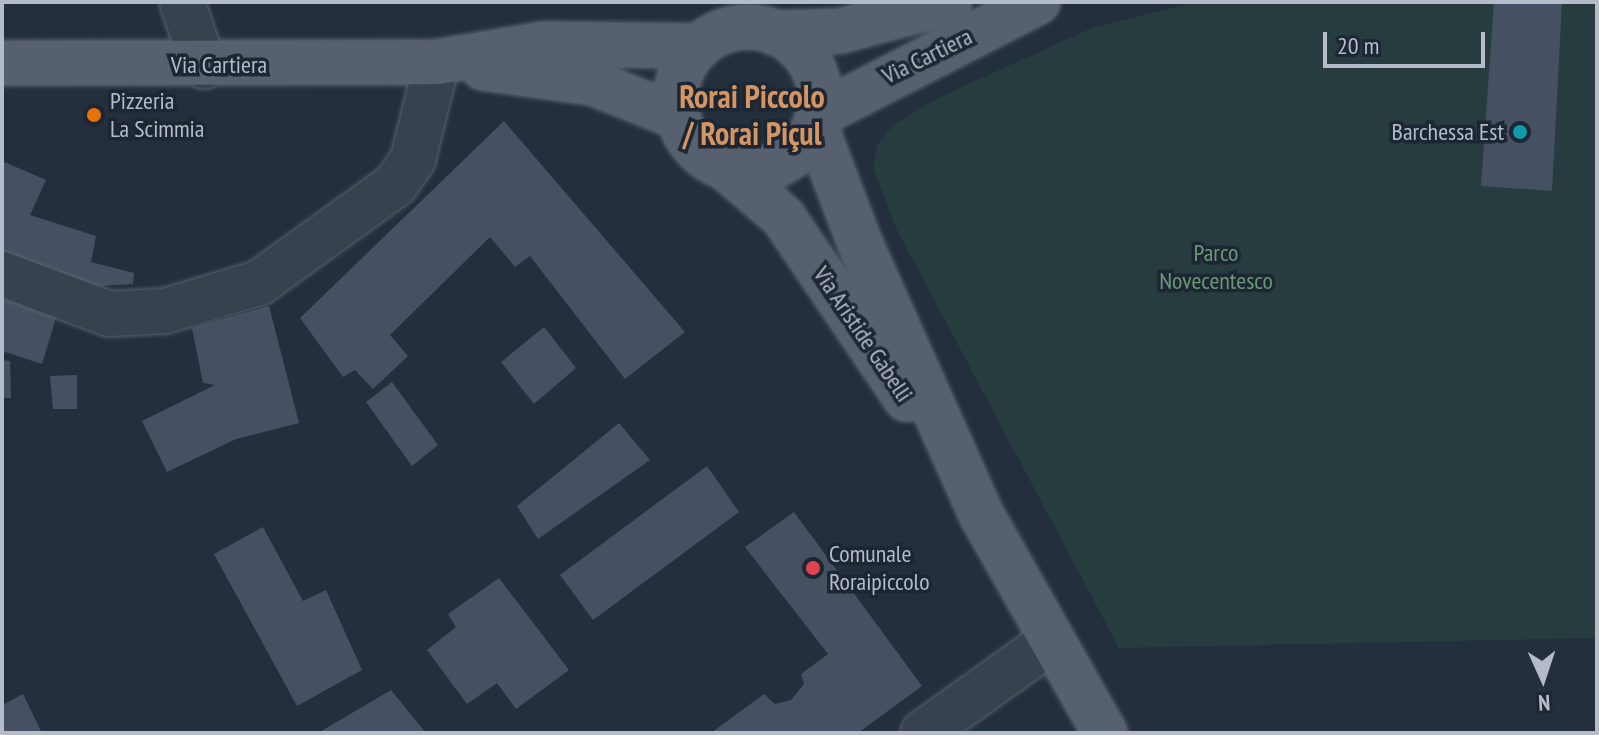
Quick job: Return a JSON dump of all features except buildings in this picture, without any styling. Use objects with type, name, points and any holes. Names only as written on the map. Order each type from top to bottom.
[{"type":"main road","name":"Via Cartiera","points":[[2,63],[204,66],[437,62],[544,44],[699,46],[736,29],[775,33],[840,31],[949,2]]},
{"type":"main road","name":"Via Cartiera","points":[[727,169],[782,163],[817,120],[1038,2]]},
{"type":"main road","points":[[775,33],[811,65],[817,120]]},
{"type":"main road","points":[[699,46],[680,78],[678,117],[704,157],[727,169]]},
{"type":"main road","name":"Via Cartiera","points":[[437,62],[593,83],[678,117]]},
{"type":"main road","name":"Via Aristide Gabelli","points":[[817,120],[859,241],[981,514],[1050,642],[1105,733]]},
{"type":"main road","name":"Via Aristide Gabelli","points":[[727,169],[783,217],[981,514]]},
{"type":"street","points":[[182,2],[204,66]]},
{"type":"street","points":[[2,274],[109,314],[165,311],[259,283],[395,185],[413,159],[437,62]]},
{"type":"street","points":[[923,733],[1050,642]]},
{"type":"green space","name":"Parco Novecentesco","points":[[1597,2],[1597,638],[1119,648],[896,228],[873,168],[877,146],[893,125],[942,96],[1092,28],[1187,4]]},
{"type":"place","name":"Pizzeria La Scimmia","points":[[94,115]]},
{"type":"place","name":"Barchessa Est","points":[[1520,132]]},
{"type":"place","name":"Comunale Roraipiccolo","points":[[813,568]]},
{"type":"district","name":"Rorai Piccolo / Rorai Piçul","points":[[752,116]]}]
